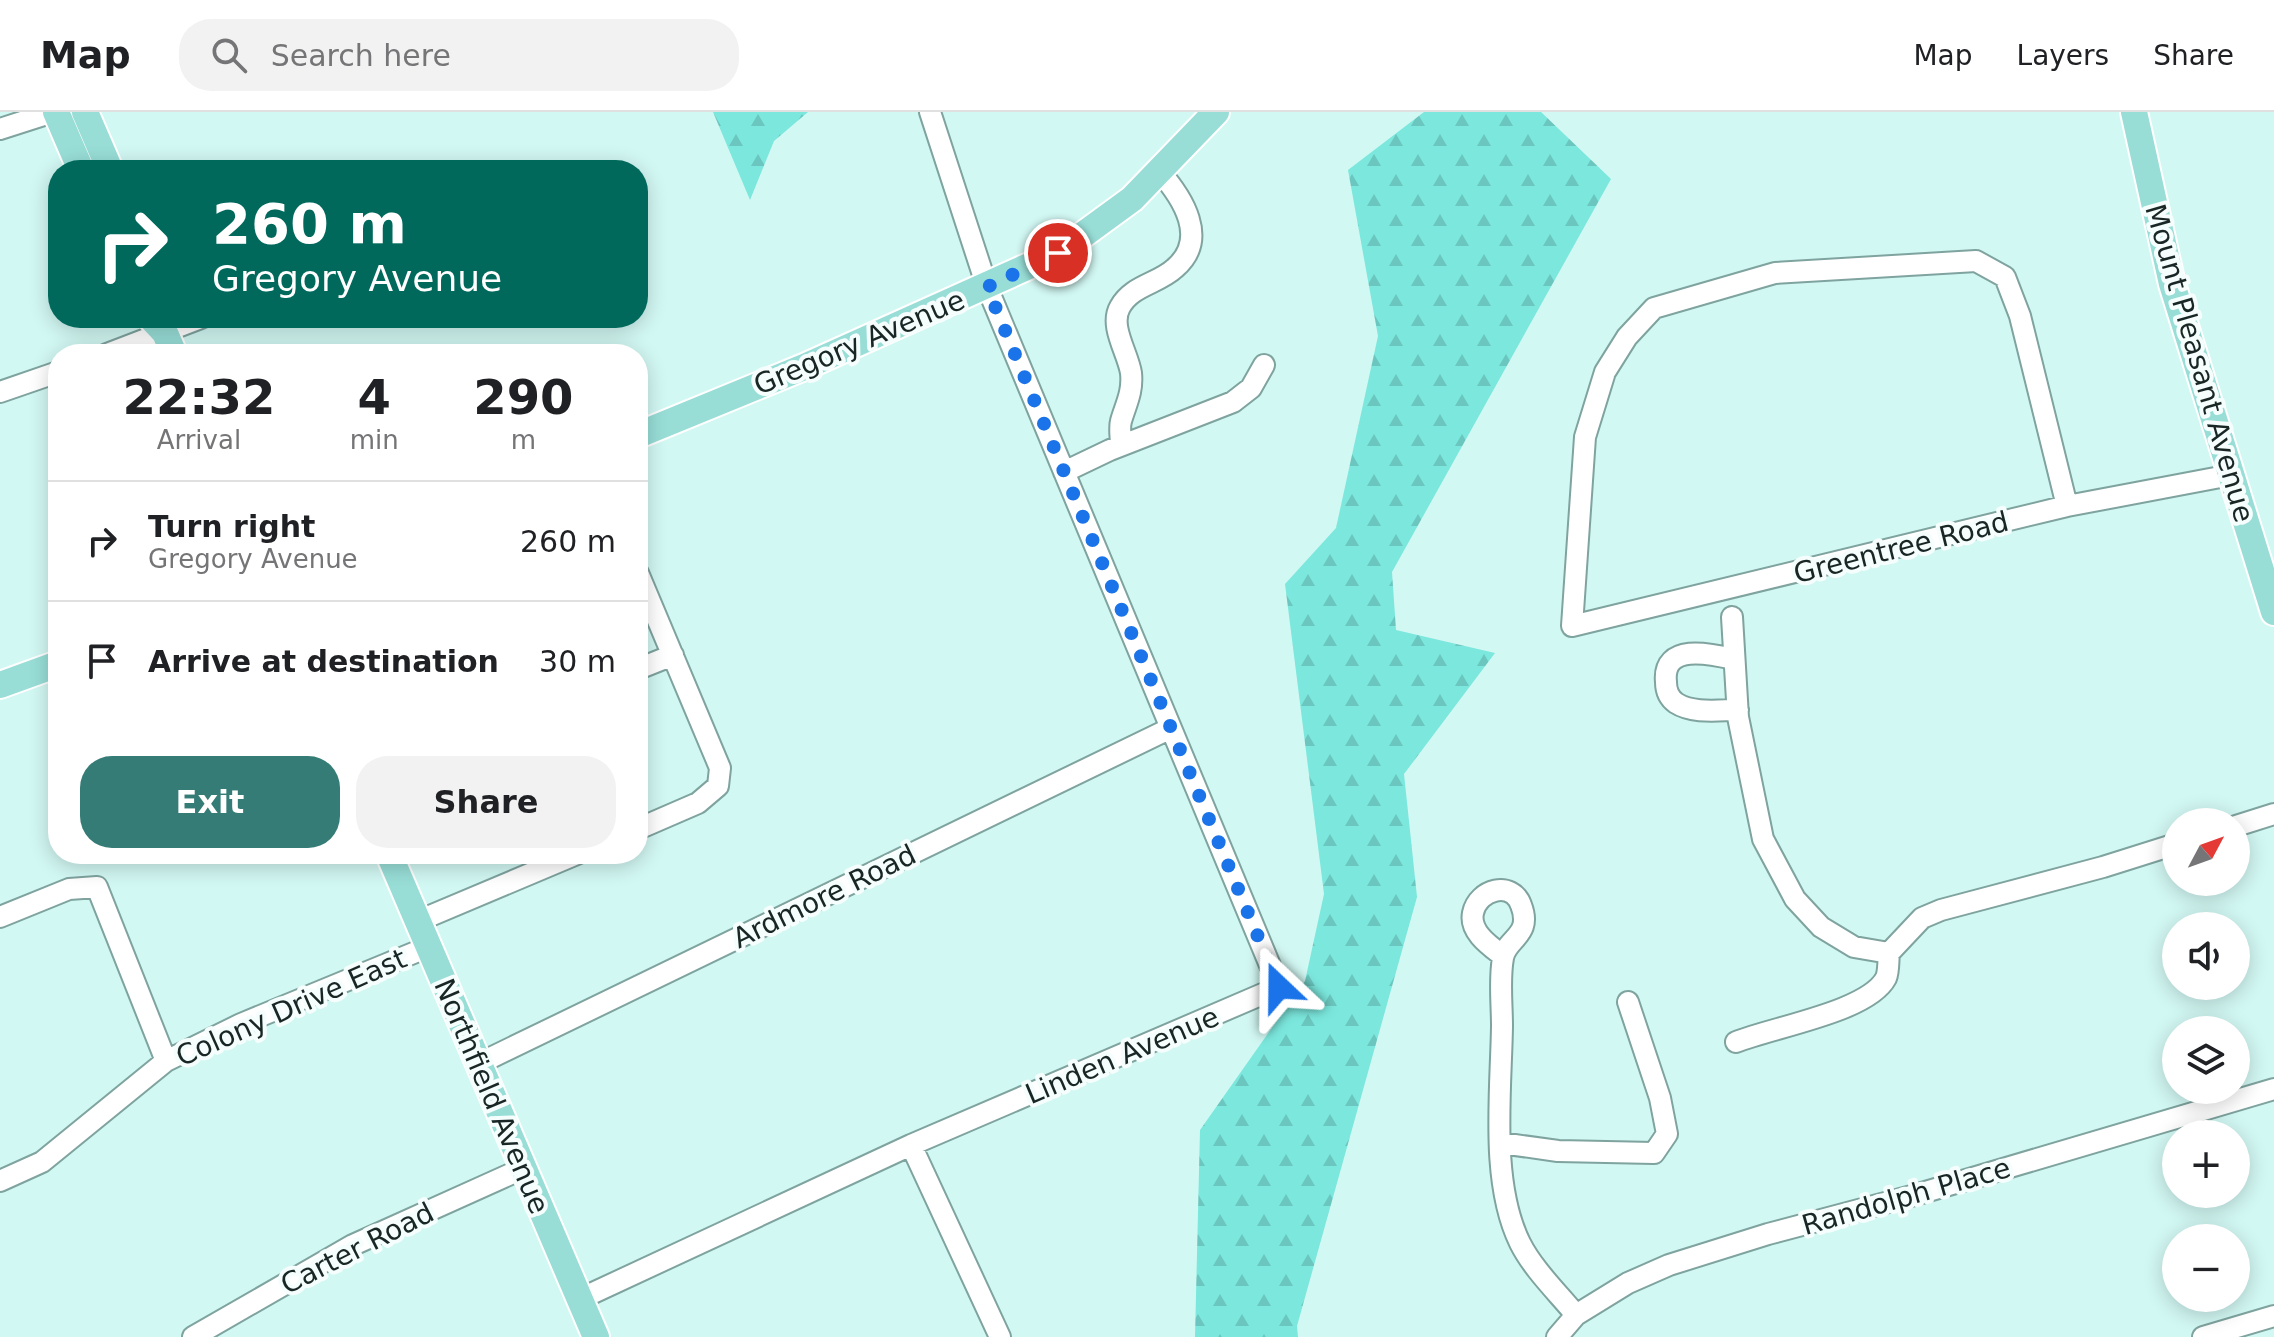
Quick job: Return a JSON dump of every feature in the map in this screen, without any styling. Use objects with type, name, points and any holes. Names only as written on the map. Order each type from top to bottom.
[{"type":"main road","points":[[54,112],[76,160]]},
{"type":"main road","points":[[85,112],[106,160]]},
{"type":"main road","name":"Gregory Avenue","points":[[648,431],[987,287],[1071,245],[1132,199],[1216,112]]},
{"type":"main road","name":"Mount Pleasant Avenue","points":[[2134,112],[2172,284],[2274,612]]},
{"type":"main road","points":[[0,685],[48,668]]},
{"type":"main road","name":"Northfield Avenue","points":[[393,864],[596,1337]]},
{"type":"street","points":[[0,129],[54,112]]},
{"type":"street","name":"Linden Avenue","points":[[580,1299],[911,1145],[1279,987],[987,287],[930,112]]},
{"type":"street","points":[[1121,445],[1120,423],[1131,397],[1131,374],[1117,325],[1119,309],[1133,291],[1175,269],[1189,250],[1193,235],[1176,190],[1159,171]]},
{"type":"street","name":"Greentree Road","points":[[2067,506],[2020,316],[2005,277],[1976,261],[1775,273],[1654,308],[1627,337],[1605,372],[1585,437],[1572,626],[2067,506],[2231,475]]},
{"type":"street","points":[[132,344],[164,331]]},
{"type":"street","points":[[1064,472],[1121,445],[1233,402],[1251,388],[1264,365]]},
{"type":"street","points":[[0,392],[48,375]]},
{"type":"street","points":[[648,599],[720,768],[718,786],[698,803],[648,825]]},
{"type":"street","points":[[1732,617],[1738,710],[1763,839],[1795,899],[1821,927],[1854,947],[1889,953]]},
{"type":"street","points":[[1734,659],[1695,652],[1681,655],[1669,664],[1665,676],[1667,691],[1676,703],[1707,711],[1738,710]]},
{"type":"street","points":[[648,665],[673,655]]},
{"type":"street","name":"Ardmore Road","points":[[478,1064],[1171,728]]},
{"type":"street","points":[[2250,822],[2274,814]]},
{"type":"street","points":[[1736,1042],[1763,1031],[1845,1008],[1871,995],[1886,977],[1889,953],[1922,918],[2162,848]]},
{"type":"street","points":[[418,921],[553,864]]},
{"type":"street","points":[[0,917],[69,889],[97,887],[166,1061]]},
{"type":"street","name":"Colony Drive East","points":[[0,1181],[42,1162],[166,1061],[241,1024],[428,947]]},
{"type":"street","points":[[1503,956],[1501,1143],[1508,1206],[1520,1242],[1576,1315]]},
{"type":"street","points":[[1501,1143],[1558,1151],[1654,1153],[1667,1134],[1660,1098],[1628,1002]]},
{"type":"street","name":"Randolph Place","points":[[1557,1337],[1576,1315],[1628,1283],[1669,1265],[2274,1089]]},
{"type":"street","points":[[911,1145],[1000,1337]]},
{"type":"street","name":"Carter Road","points":[[193,1337],[353,1245],[524,1168]]},
{"type":"street","points":[[2203,1337],[2274,1316]]},
{"type":"green space","points":[[713,112],[808,112],[774,141],[750,200]]},
{"type":"green space","points":[[1424,112],[1541,112],[1611,179],[1392,572],[1396,630],[1495,653],[1404,774],[1417,897],[1297,1326],[1298,1337],[1195,1337],[1200,1130],[1305,981],[1324,894],[1285,584],[1336,528],[1378,336],[1348,170]]},
{"type":"route","points":[[1058,253],[987,287],[1279,987]]}]
